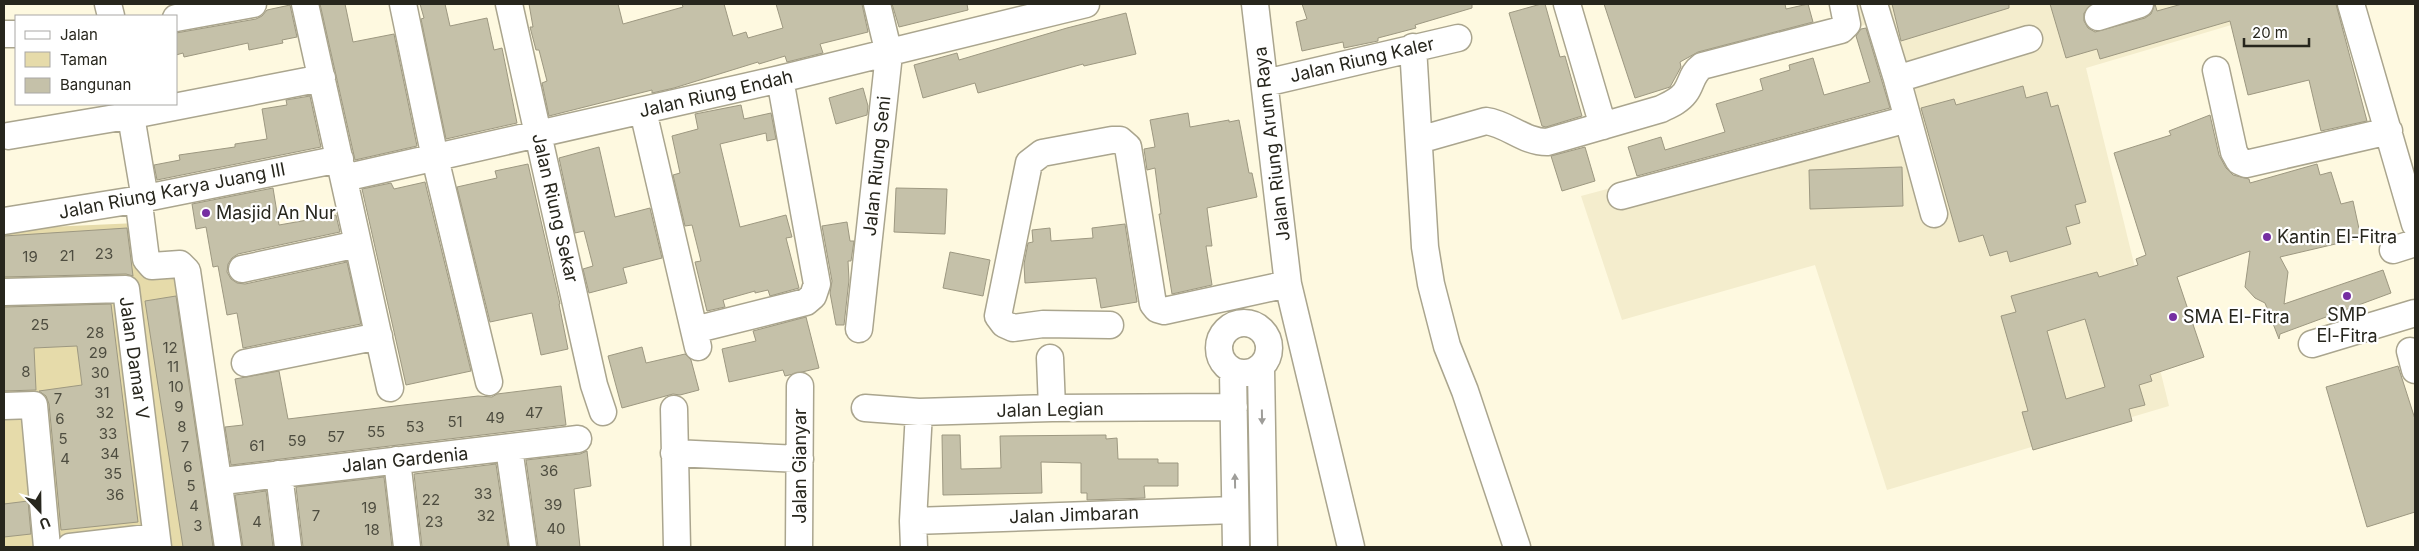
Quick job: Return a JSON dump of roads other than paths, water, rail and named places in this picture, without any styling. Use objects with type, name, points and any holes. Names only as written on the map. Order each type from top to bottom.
[{"type":"street","points":[[178,18],[253,4]]},
{"type":"street","points":[[306,4],[390,388]]},
{"type":"street","points":[[403,4],[435,158],[489,382]]},
{"type":"street","name":"Jalan Riung Sekar","points":[[509,4],[594,385],[603,412]]},
{"type":"street","name":"Jalan Riung Seni","points":[[859,329],[890,54],[878,4]]},
{"type":"street","name":"Jalan Riung Endah","points":[[342,168],[435,158],[890,54],[1006,14],[1086,4]]},
{"type":"street","name":"Jalan Riung Arum Raya","points":[[1256,4],[1290,293],[1349,537]]},
{"type":"street","points":[[1567,4],[1604,126]]},
{"type":"street","points":[[1419,140],[1486,121],[1496,122],[1538,142],[1547,142],[1661,109],[1676,102],[1685,93],[1692,75],[1702,66],[1841,30],[1847,24],[1842,4]]},
{"type":"street","points":[[1874,4],[1898,79],[1934,214]]},
{"type":"street","points":[[2098,17],[2140,4]]},
{"type":"street","points":[[2351,4],[2415,224]]},
{"type":"street","name":"Jalan Riung Kaler","points":[[1265,83],[1458,38]]},
{"type":"street","points":[[1898,79],[2029,39]]},
{"type":"street","points":[[1413,47],[1424,247],[1431,284],[1447,346],[1465,391],[1517,547]]},
{"type":"street","points":[[2216,70],[2234,152],[2239,161],[2246,164],[2389,131]]},
{"type":"street","points":[[178,102],[322,78]]},
{"type":"street","points":[[643,111],[696,339],[806,302],[814,296],[818,284],[780,80]]},
{"type":"street","points":[[8,136],[157,105]]},
{"type":"street","points":[[133,109],[132,122],[144,193],[139,204],[147,262],[152,266],[180,264],[187,271],[228,547]]},
{"type":"street","points":[[1621,196],[1908,119]]},
{"type":"street","points":[[1110,326],[1042,324],[1013,328],[1004,324],[998,316],[1029,163],[1042,153],[1120,140],[1128,148],[1153,304],[1157,309],[1164,312],[1220,299],[1290,293],[1269,341],[1269,356],[1261,368],[1248,374],[1233,372],[1222,362],[1218,348],[1222,334],[1233,325],[1248,323],[1261,329],[1269,341]]},
{"type":"street","name":"Jalan Riung Karya Juang III","points":[[4,221],[342,168]]},
{"type":"street","points":[[242,269],[358,244]]},
{"type":"street","name":"Jalan Damar V","points":[[4,292],[126,289],[157,542]]},
{"type":"street","points":[[1220,299],[1233,325]]},
{"type":"street","points":[[2312,344],[2415,313]]},
{"type":"street","points":[[245,363],[379,336]]},
{"type":"street","points":[[1050,358],[1052,408]]},
{"type":"street","points":[[1261,368],[1264,547]]},
{"type":"street","points":[[1233,372],[1236,547]]},
{"type":"street","name":"Jalan Gianyar","points":[[799,547],[800,386]]},
{"type":"street","points":[[4,406],[34,404],[47,547]]},
{"type":"street","name":"Jalan Legian","points":[[865,408],[919,412],[1052,408],[1234,407]]},
{"type":"street","points":[[674,409],[677,547]]},
{"type":"street","points":[[914,547],[913,521],[919,412]]},
{"type":"street","name":"Jalan Gardenia","points":[[231,480],[578,439]]},
{"type":"street","points":[[509,448],[523,547]]},
{"type":"street","points":[[674,453],[800,459]]},
{"type":"street","points":[[397,460],[407,547]]},
{"type":"street","points":[[279,474],[288,547]]},
{"type":"street","name":"Jalan Jimbaran","points":[[913,521],[1235,510]]},
{"type":"street","points":[[70,547],[157,542]]},
{"type":"place","name":"Masjid An Nur","points":[[206,213]]},
{"type":"place","name":"Kantin El-Fitra","points":[[2267,237]]},
{"type":"place","name":"SMP El-Fitra","points":[[2347,296]]},
{"type":"place","name":"SMA El-Fitra","points":[[2173,317]]}]
